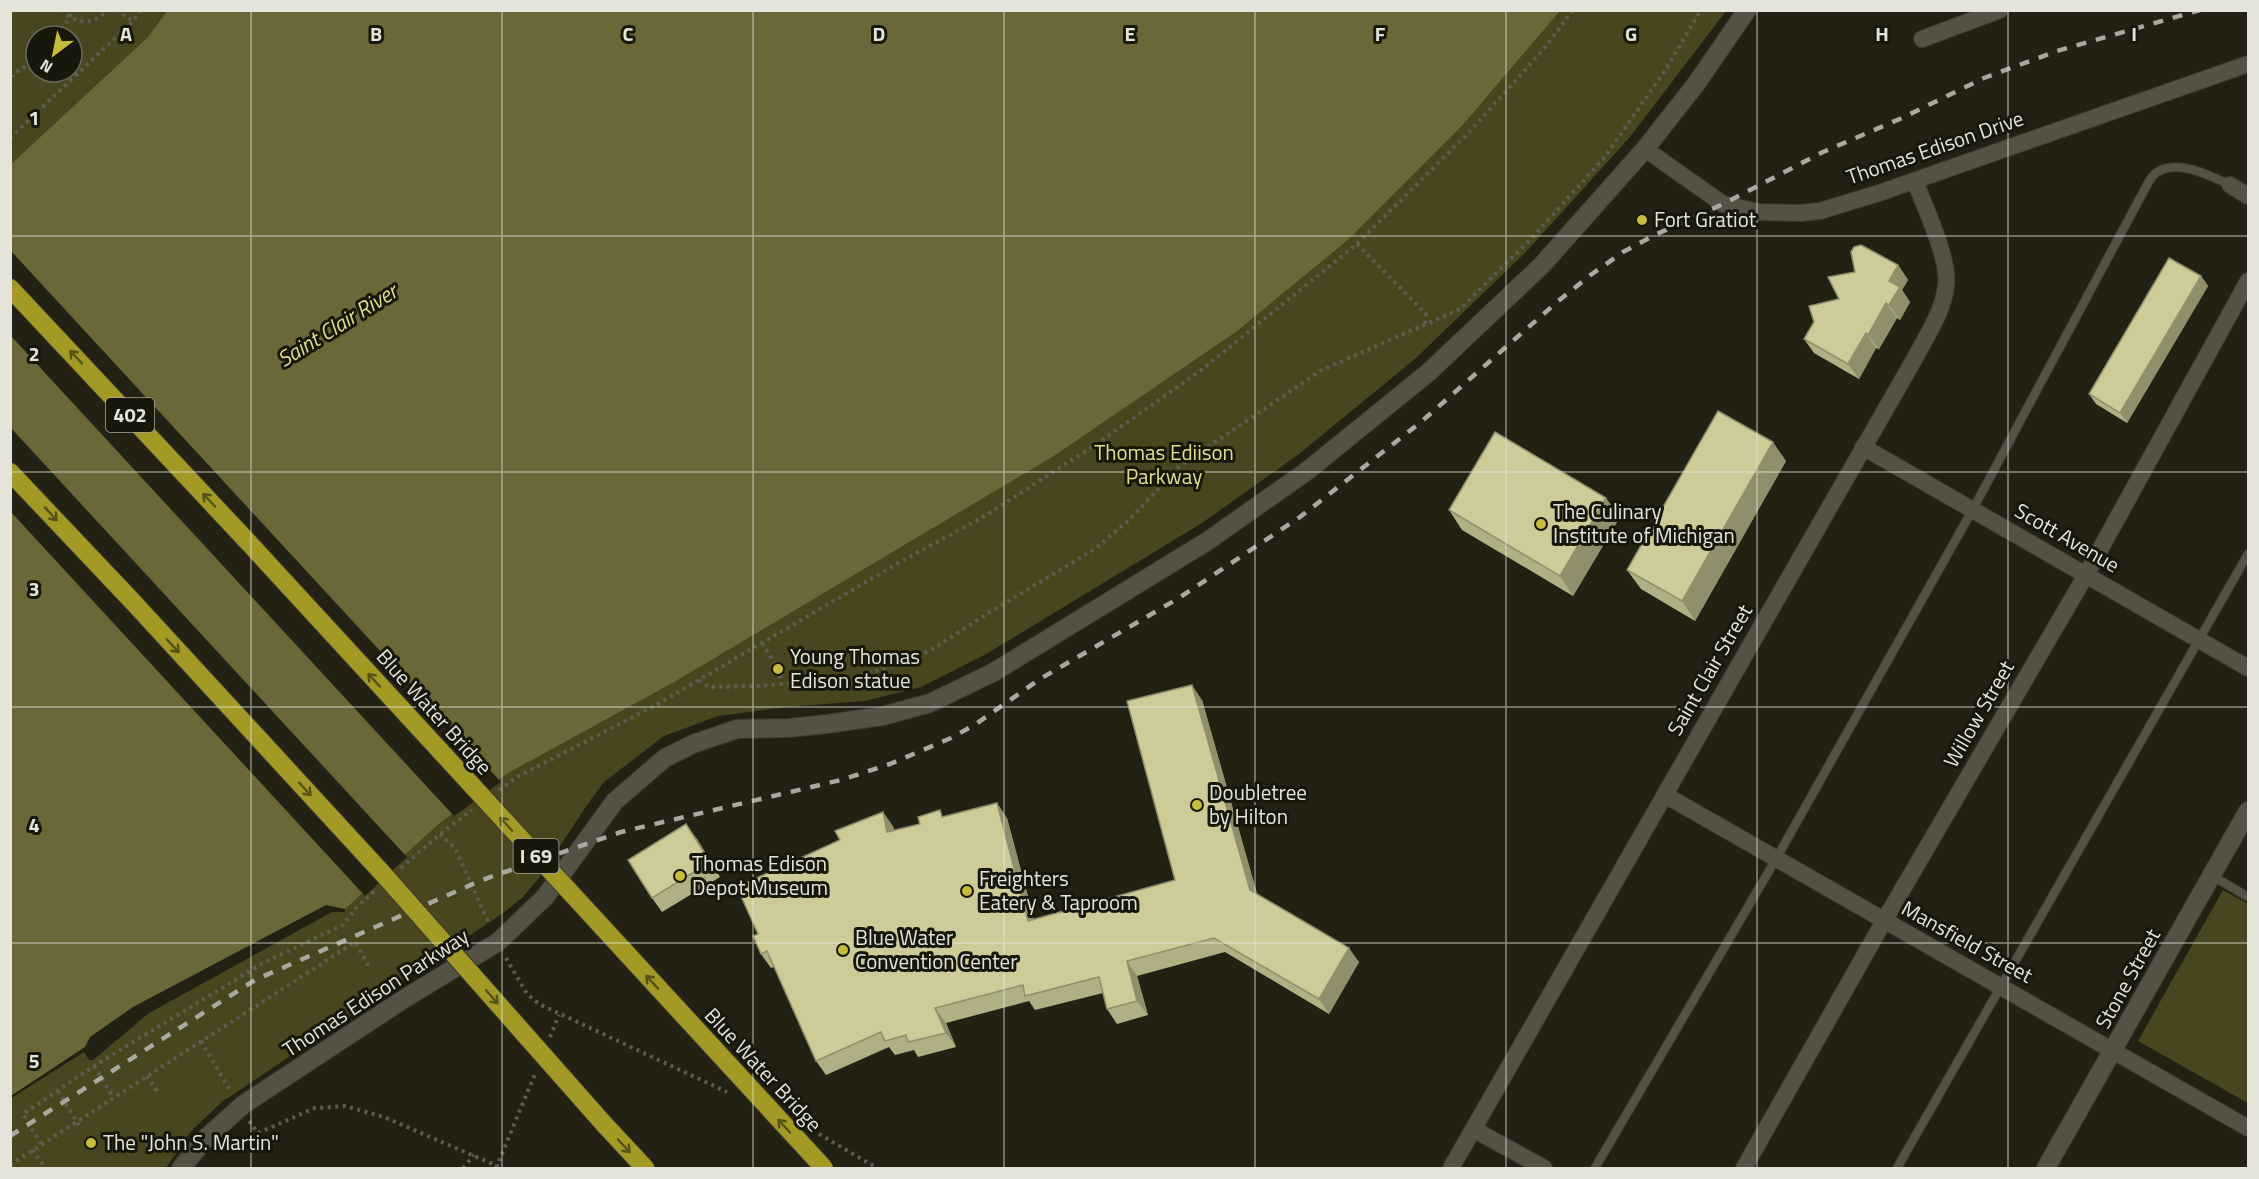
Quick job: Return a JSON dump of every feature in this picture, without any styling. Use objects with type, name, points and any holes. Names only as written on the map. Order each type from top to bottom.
[{"type":"highway","name":"Blue Water Bridge","points":[[10,288],[249,543],[824,1168]]},
{"type":"highway","points":[[10,472],[385,876],[645,1168]]},
{"type":"street","name":"Thomas Edison Parkway","points":[[181,1168],[207,1137],[240,1108],[407,997],[498,942],[545,897],[615,801],[664,758],[693,744],[737,729],[788,728],[838,723],[883,716],[930,703],[994,672],[1206,542],[1307,471],[1429,372],[1542,265],[1645,149],[1696,84],[1747,10]]},
{"type":"street","points":[[1922,39],[2001,10]]},
{"type":"street","name":"Thomas Edison Drive","points":[[1645,149],[1723,204],[1759,212],[1820,211],[1915,181],[2248,64]]},
{"type":"street","name":"Saint Clair Street","points":[[1451,1168],[1916,358],[1940,309],[1947,284],[1943,255],[1915,181]]},
{"type":"street","points":[[2230,185],[2248,196]]},
{"type":"street","name":"Willow Street","points":[[1744,1168],[1884,921],[2086,575],[2248,281]]},
{"type":"street","name":"Scott Avenue","points":[[1863,447],[2248,668]]},
{"type":"street","name":"Mansfield Street","points":[[1665,795],[2248,1128]]},
{"type":"street","name":"Stone Street","points":[[2046,1168],[2248,810]]},
{"type":"street","points":[[1473,1129],[1544,1168]]},
{"type":"lane","points":[[1595,1168],[1776,859],[1973,509],[2146,185],[2157,172],[2170,168],[2187,168],[2230,185]]},
{"type":"lane","points":[[1897,1168],[2201,640],[2248,554]]},
{"type":"lane","points":[[2211,875],[2248,897]]},
{"type":"path","points":[[61,10],[69,18],[88,22],[97,19],[107,10]]},
{"type":"path","points":[[65,24],[74,10]]},
{"type":"path","points":[[116,10],[133,21]]},
{"type":"path","points":[[12,137],[133,21],[141,10]]},
{"type":"path","points":[[498,791],[517,777],[606,732],[900,562],[983,517],[1092,447],[1200,371],[1357,244],[1474,127],[1543,50],[1573,10]]},
{"type":"path","points":[[699,680],[710,687],[852,678],[908,661],[931,650],[1095,549],[1129,520],[1181,465],[1322,370],[1460,309],[1531,239],[1604,158],[1664,72],[1701,10]]},
{"type":"path","points":[[10,84],[12,75]]},
{"type":"path","points":[[10,128],[12,137]]},
{"type":"path","points":[[1357,244],[1426,314],[1425,324]]},
{"type":"path","points":[[762,643],[778,669],[783,684]]},
{"type":"path","points":[[398,871],[440,834],[478,805]]},
{"type":"path","points":[[440,834],[455,848],[498,942],[527,994],[559,1015],[733,1095]]},
{"type":"path","points":[[41,1144],[23,1114],[94,1066],[263,963],[344,926],[356,908],[381,886]]},
{"type":"path","points":[[10,1165],[355,942],[371,970]]},
{"type":"path","points":[[546,1047],[559,1015]]},
{"type":"path","points":[[201,1041],[240,1108],[258,1133],[315,1108],[345,1106],[384,1117],[502,1168]]},
{"type":"path","points":[[94,1066],[113,1097]]},
{"type":"path","points":[[496,1167],[537,1069]]},
{"type":"path","points":[[147,1076],[159,1094]]},
{"type":"path","points":[[58,1090],[78,1123]]},
{"type":"path","points":[[809,1130],[831,1140],[878,1168]]},
{"type":"path","points":[[32,1150],[46,1168]]},
{"type":"path","points":[[463,1168],[474,1155]]},
{"type":"green space","points":[[10,11],[167,11],[148,37],[11,164]]},
{"type":"green space","name":"Thomas Ediison Parkway","points":[[1560,11],[1726,11],[1630,137],[1525,253],[1416,358],[1299,454],[1202,523],[988,653],[921,687],[865,701],[786,707],[718,716],[664,736],[604,782],[538,879],[523,897],[503,913],[222,1102],[191,1131],[166,1168],[11,1168],[11,1096],[147,1010],[361,894],[440,823],[505,775],[678,680],[1054,456],[1236,332],[1348,240],[1462,126]]},
{"type":"green space","points":[[2223,890],[2248,904],[2248,1103],[2138,1041]]},
{"type":"water","name":"Saint Clair River","points":[[167,11],[1560,11],[1462,126],[1348,240],[1236,332],[1054,456],[678,680],[505,775],[440,823],[345,909],[331,910],[84,1048],[11,1096],[11,164],[148,37]]},
{"type":"pier","points":[[11,251],[501,782],[454,816],[11,336]]},
{"type":"pier","points":[[11,428],[407,857],[365,896],[11,512]]},
{"type":"pier","points":[[326,905],[345,909],[345,912],[332,912],[149,1013],[93,1060],[89,1060],[84,1052],[10,1099],[11,1096],[85,1047],[90,1037],[133,1007]]},
{"type":"building","points":[[1861,245],[1898,265],[1889,281],[1900,287],[1889,305],[1886,303],[1848,364],[1804,339],[1814,322],[1809,306],[1839,299],[1828,277],[1855,272],[1851,252],[1854,247]]},
{"type":"building","points":[[2169,258],[2201,276],[2120,413],[2089,394]]},
{"type":"building","points":[[1718,411],[1773,442],[1682,601],[1627,570]]},
{"type":"building","name":"The Culinary Institute of Michigan","points":[[1495,432],[1606,498],[1560,576],[1449,510]]},
{"type":"building","points":[[1192,685],[1250,890],[1349,948],[1319,999],[1214,938],[1127,961],[1137,1001],[1107,1009],[1099,977],[1025,996],[1023,985],[935,1008],[946,1033],[908,1042],[906,1035],[885,1041],[881,1032],[816,1061],[767,951],[761,954],[753,936],[758,934],[737,887],[840,840],[835,831],[883,812],[887,832],[920,824],[918,817],[940,810],[942,817],[997,803],[1028,921],[1175,880],[1127,701]]},
{"type":"building","points":[[686,824],[710,862],[652,898],[628,860]]},
{"type":"railway","points":[[10,1136],[255,980],[482,880],[621,832],[841,780],[890,764],[951,738],[976,724],[1040,679],[1179,598],[1300,517],[1421,422],[1557,302],[1623,252],[1823,152],[1902,118],[1984,78],[2057,51],[2200,10]]},
{"type":"place","name":"Fort Gratiot","points":[[1642,220]]},
{"type":"place","name":"The Culinary Institute of Michigan","points":[[1541,524]]},
{"type":"place","name":"Young Thomas Edison statue","points":[[778,669]]},
{"type":"place","name":"Doubletree by Hilton","points":[[1197,805]]},
{"type":"place","name":"Thomas Edison Depot Museum","points":[[680,876]]},
{"type":"place","name":"Freighters Eatery & Taproom","points":[[967,891]]},
{"type":"place","name":"Blue Water Convention Center","points":[[843,950]]},
{"type":"place","name":"The \"John S. Martin\"","points":[[91,1143]]}]
